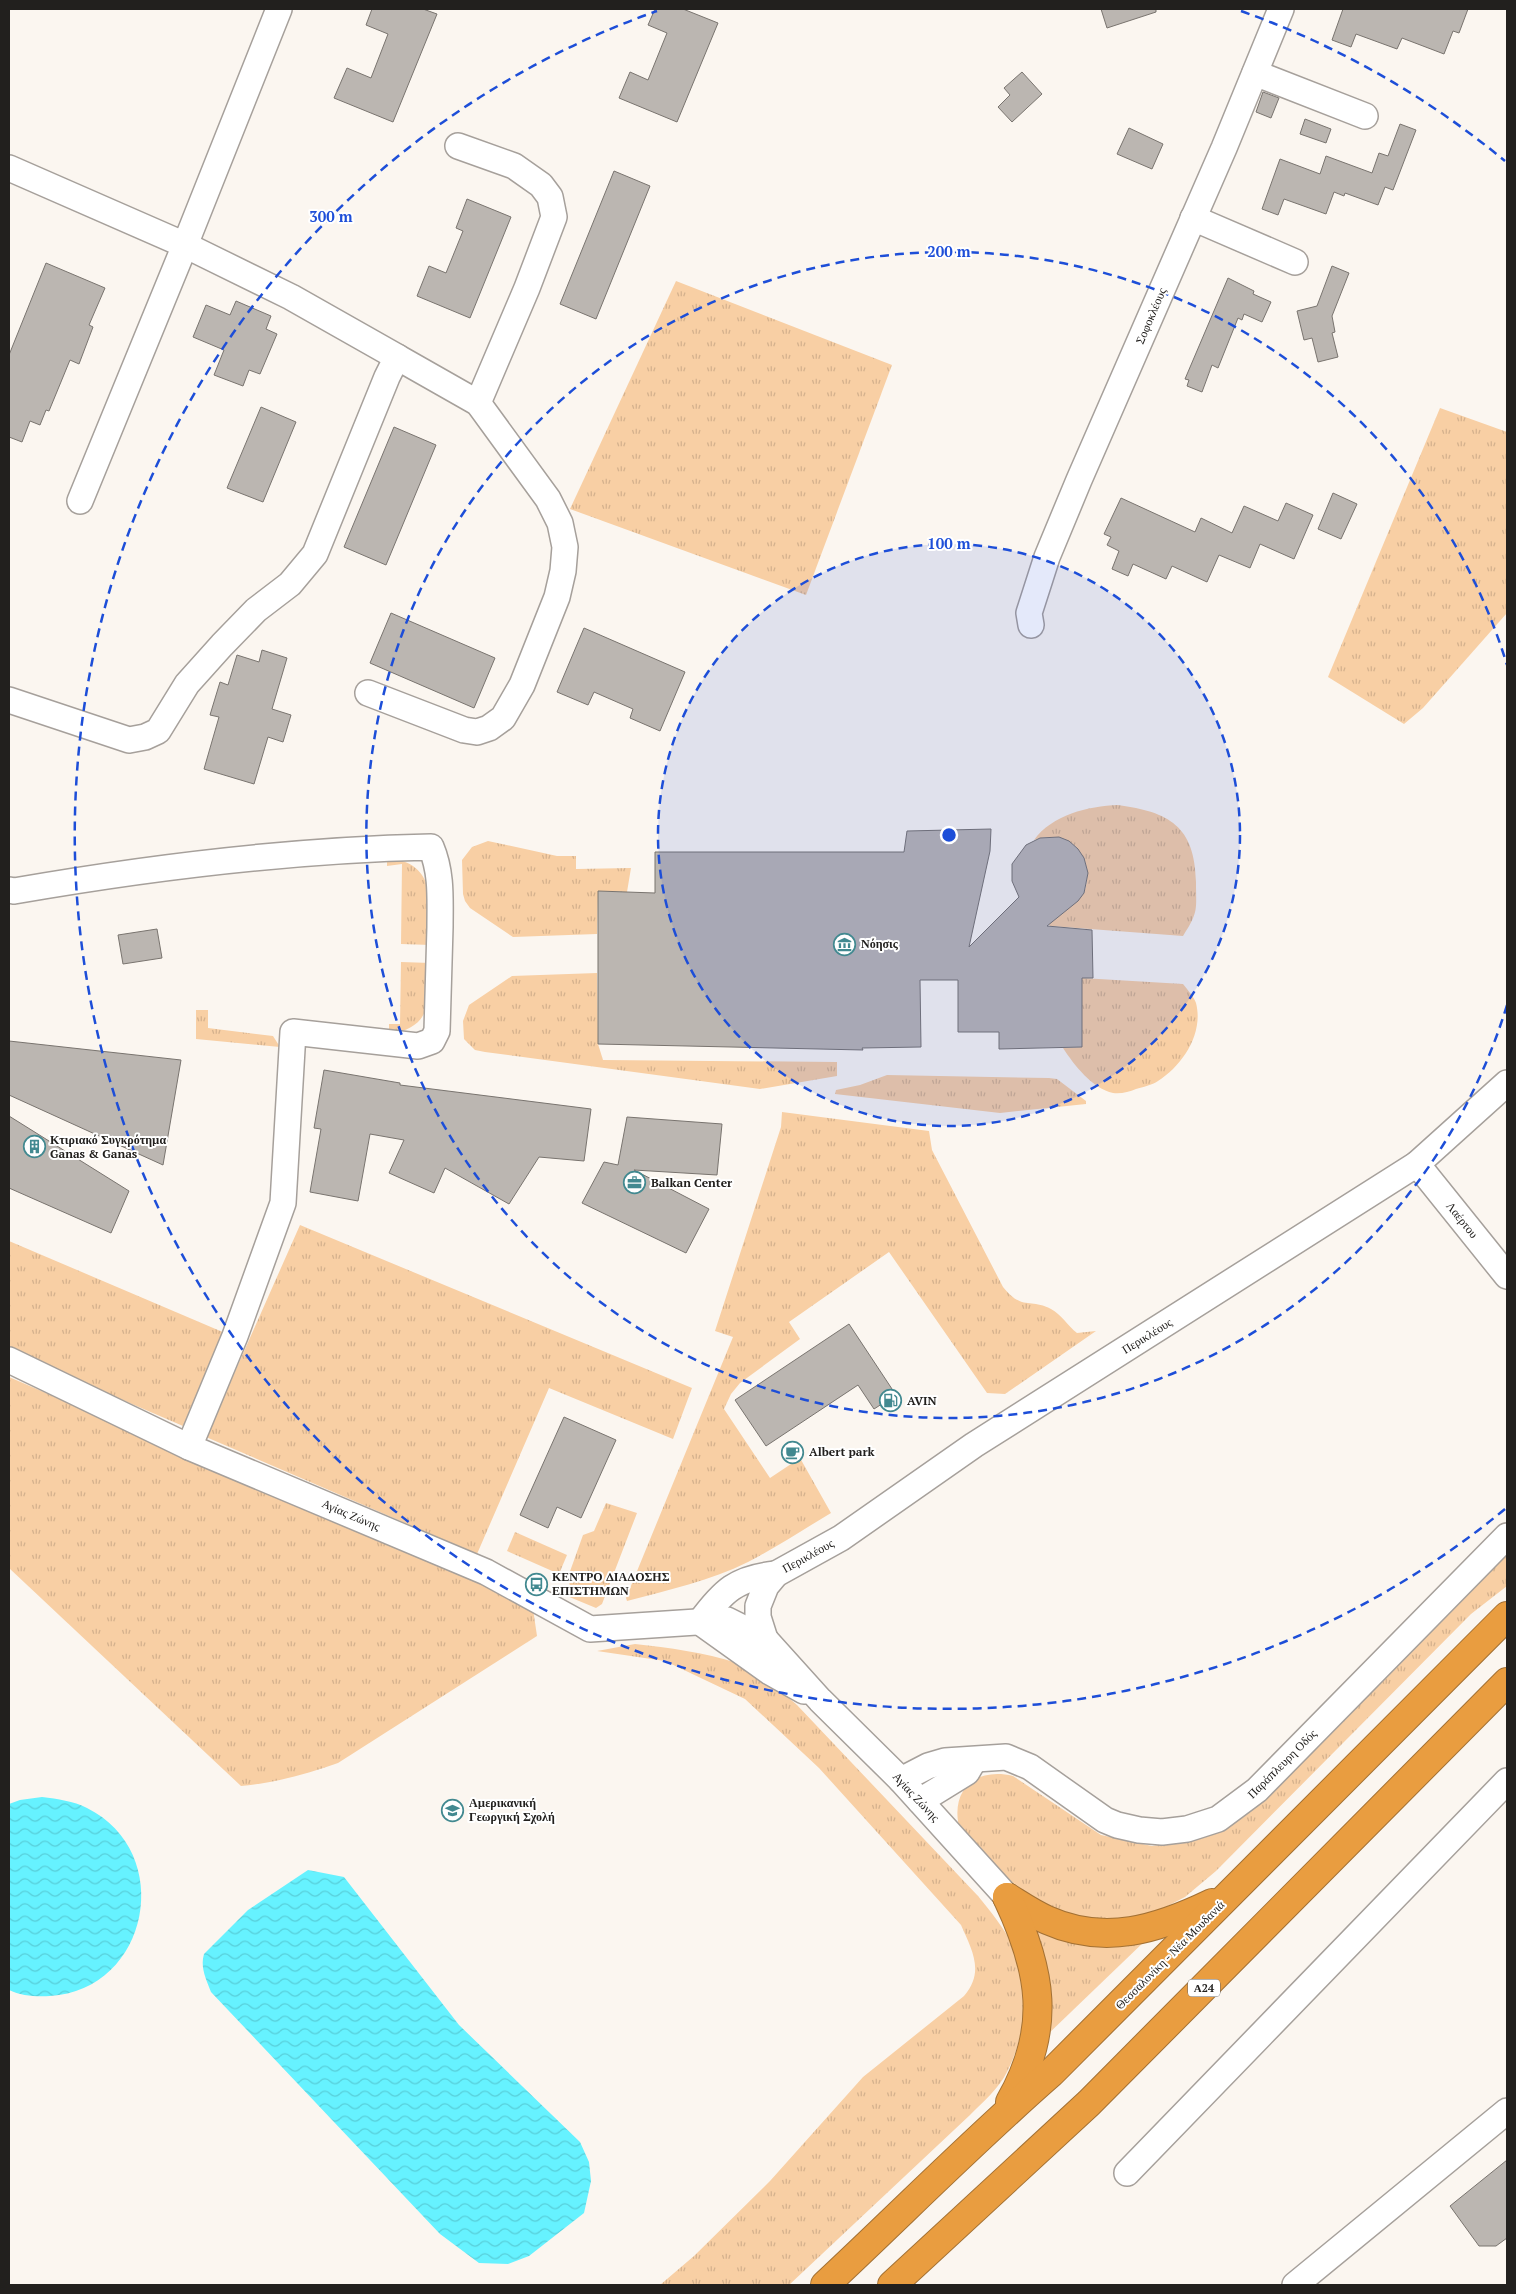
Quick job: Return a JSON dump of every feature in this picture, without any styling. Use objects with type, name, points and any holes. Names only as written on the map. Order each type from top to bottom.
[{"type":"highway","name":"Θεσσαλονίκη - Νέα Μουδανιά","points":[[824,2285],[1001,2117],[1051,2073],[1507,1616]]},
{"type":"highway","name":"Α24","points":[[892,2285],[1089,2103],[1507,1682]]},
{"type":"highway","points":[[1007,1897],[1048,1920],[1074,1929],[1095,1933],[1121,1932],[1156,1927],[1176,1920],[1230,1895]]},
{"type":"highway","points":[[1001,2117],[1018,2087],[1033,2052],[1038,2022],[1038,1994],[1034,1967],[1007,1897]]},
{"type":"street","points":[[80,501],[279,9]]},
{"type":"street","name":"Σοφοκλέους","points":[[1031,625],[1029,612],[1047,557],[1281,9]]},
{"type":"street","points":[[1255,73],[1365,116]]},
{"type":"street","points":[[458,146],[514,166],[541,185],[550,196],[554,217],[527,288],[478,403]]},
{"type":"street","points":[[9,168],[185,245],[291,296],[478,403],[548,499],[560,523],[565,548],[563,571],[557,597],[522,685],[503,718],[489,728],[477,732],[464,730],[368,693]]},
{"type":"street","points":[[1193,218],[1295,262]]},
{"type":"street","points":[[9,700],[129,740],[145,737],[158,731],[187,684],[256,610],[290,584],[315,554],[387,377],[398,357]]},
{"type":"street","points":[[9,890],[14,892],[204,862],[327,851],[431,847],[437,862],[440,878],[440,953],[436,1031],[432,1041],[418,1046],[293,1032],[283,1203],[235,1336],[189,1447]]},
{"type":"street","name":"Περικλέους","points":[[700,1622],[841,1538],[974,1446],[1417,1164],[1507,1083]]},
{"type":"street","name":"Λαέρτου","points":[[1417,1164],[1507,1276]]},
{"type":"street","name":"Αγίας Ζώνης","points":[[9,1360],[189,1447],[486,1572],[590,1628],[728,1620],[765,1639]]},
{"type":"street","name":"Παράπλευρη Οδός","points":[[901,1780],[928,1766],[945,1761],[974,1760],[992,1756],[1014,1759],[1030,1767],[1094,1813],[1117,1825],[1138,1830],[1162,1832],[1181,1830],[1218,1819],[1257,1790],[1507,1536]]},
{"type":"street","points":[[771,1580],[760,1598],[758,1617],[765,1639],[820,1700]]},
{"type":"street","points":[[700,1622],[770,1672],[820,1700]]},
{"type":"street","name":"Αγίας Ζώνης","points":[[820,1700],[901,1780],[1007,1897]]},
{"type":"street","points":[[920,1801],[967,1772],[974,1760]]},
{"type":"street","points":[[1127,2173],[1507,1781]]},
{"type":"street","points":[[948,1784],[948,1812],[956,1840]]},
{"type":"street","points":[[1295,2285],[1507,2111]]},
{"type":"green space","points":[[676,281],[892,365],[806,595],[570,509]]},
{"type":"green space","points":[[1440,408],[1507,432],[1507,613],[1423,708],[1404,724],[1328,677]]},
{"type":"green space","points":[[1118,805],[1152,812],[1165,818],[1176,825],[1191,847],[1196,882],[1196,910],[1183,936],[1050,926],[1046,921],[1084,893],[1087,868],[1077,848],[1069,842],[1059,838],[1047,837],[1034,840],[1050,824],[1061,818],[1095,807]]},
{"type":"green space","points":[[488,841],[557,856],[576,856],[576,869],[631,868],[627,892],[598,891],[597,934],[513,937],[470,908],[463,894],[462,860],[472,847]]},
{"type":"green space","points":[[387,858],[404,861],[416,868],[423,877],[428,888],[430,901],[431,945],[401,944],[402,864],[387,866]]},
{"type":"green space","points":[[401,962],[431,963],[430,989],[426,1010],[421,1018],[414,1025],[404,1030],[389,1034],[389,1024],[400,1024]]},
{"type":"green space","points":[[597,973],[598,1044],[603,1060],[837,1062],[837,1076],[760,1089],[485,1052],[475,1050],[464,1039],[463,1021],[469,1005],[512,976]]},
{"type":"green space","points":[[1082,978],[1183,984],[1196,1003],[1197,1026],[1194,1037],[1183,1058],[1167,1075],[1150,1085],[1122,1093],[1113,1093],[1098,1087],[1073,1062],[1063,1048],[1082,1047]]},
{"type":"green space","points":[[196,1010],[208,1010],[208,1028],[273,1036],[280,1047],[196,1039]]},
{"type":"green space","points":[[887,1075],[1057,1079],[1086,1101],[1086,1104],[1000,1113],[835,1094],[836,1090],[860,1085]]},
{"type":"green space","points":[[782,1112],[929,1131],[932,1150],[1003,1287],[1021,1302],[1037,1304],[1055,1311],[1077,1333],[1096,1331],[1005,1394],[987,1393],[889,1252],[789,1322],[800,1339],[740,1383],[731,1394],[724,1409],[770,1478],[800,1458],[831,1513],[734,1569],[627,1601],[626,1598],[733,1337],[715,1331],[781,1127]]},
{"type":"green space","points":[[300,1225],[692,1388],[673,1439],[549,1388],[477,1554],[206,1437]]},
{"type":"green space","points":[[9,1241],[225,1333],[183,1426],[9,1351]]},
{"type":"green space","points":[[9,1377],[380,1537],[533,1609],[537,1636],[338,1763],[290,1778],[241,1786],[9,1568]]},
{"type":"green space","points":[[606,1503],[637,1513],[602,1604],[596,1608],[567,1596],[570,1586],[568,1577],[583,1535],[594,1531]]},
{"type":"green space","points":[[515,1532],[567,1555],[559,1574],[507,1551]]},
{"type":"green space","points":[[1507,1549],[1507,1586],[1471,1614],[1216,1871],[1185,1897],[1154,1913],[1121,1924],[1083,1924],[1031,1904],[960,1831],[958,1804],[968,1785],[976,1779],[987,1775],[999,1774],[1013,1776],[1101,1835],[1152,1846],[1192,1840]]},
{"type":"green space","points":[[635,1644],[699,1653],[725,1659],[745,1666],[776,1687],[797,1705],[978,1896],[997,1920],[1013,1946],[1023,1976],[1024,2009],[1019,2042],[1000,2084],[970,2115],[789,2285],[660,2285],[694,2256],[770,2181],[863,2077],[964,1996],[974,1978],[975,1970],[972,1952],[961,1925],[819,1768],[745,1699],[665,1661],[597,1651]]},
{"type":"green space","points":[[1025,1922],[1147,1939],[1045,2037]]},
{"type":"water","points":[[42,1797],[65,1801],[87,1808],[115,1828],[133,1855],[141,1885],[139,1916],[129,1945],[110,1970],[84,1988],[50,1996],[24,1995],[9,1990],[9,1804],[20,1800]]},
{"type":"water","points":[[308,1870],[344,1877],[459,2025],[580,2142],[589,2162],[591,2181],[584,2213],[529,2256],[508,2264],[479,2263],[440,2234],[211,1992],[203,1968],[204,1954],[248,1910]]},
{"type":"building","points":[[372,9],[423,9],[437,14],[393,122],[334,98],[347,68],[371,78],[388,34],[366,25]]},
{"type":"building","points":[[655,9],[683,9],[718,23],[677,122],[619,98],[630,72],[648,80],[667,33],[648,25]]},
{"type":"building","points":[[1101,9],[1156,9],[1156,12],[1107,28]]},
{"type":"building","points":[[1343,9],[1468,9],[1459,33],[1453,31],[1444,54],[1402,38],[1397,49],[1356,34],[1351,47],[1332,40]]},
{"type":"building","points":[[1022,72],[1042,94],[1012,122],[998,107],[1010,95],[1004,88]]},
{"type":"building","points":[[1263,92],[1279,98],[1271,118],[1256,112]]},
{"type":"building","points":[[1305,119],[1331,129],[1326,143],[1300,134]]},
{"type":"building","points":[[1400,124],[1416,130],[1393,190],[1385,187],[1378,205],[1345,193],[1344,196],[1334,192],[1326,214],[1284,199],[1278,215],[1262,209],[1280,159],[1320,174],[1326,156],[1372,173],[1379,153],[1388,156]]},
{"type":"building","points":[[1129,128],[1163,144],[1152,169],[1117,154]]},
{"type":"building","points":[[614,171],[650,186],[596,319],[560,304]]},
{"type":"building","points":[[467,199],[511,217],[470,318],[417,296],[429,266],[446,273],[463,231],[456,228]]},
{"type":"building","points":[[46,263],[105,288],[89,325],[93,327],[79,364],[70,360],[49,411],[46,410],[40,425],[30,421],[22,442],[9,437],[9,355]]},
{"type":"building","points":[[1332,266],[1349,273],[1332,316],[1335,332],[1332,333],[1338,357],[1318,362],[1312,338],[1304,340],[1297,311],[1317,306]]},
{"type":"building","points":[[1228,278],[1254,291],[1253,294],[1271,302],[1262,322],[1244,314],[1242,320],[1238,318],[1218,368],[1212,365],[1202,392],[1187,386],[1189,380],[1185,379]]},
{"type":"building","points":[[236,301],[271,316],[266,329],[277,334],[260,374],[249,370],[243,386],[214,375],[224,350],[193,337],[206,305],[230,315]]},
{"type":"building","points":[[261,407],[296,422],[263,502],[227,488]]},
{"type":"building","points":[[394,427],[436,445],[386,565],[344,547]]},
{"type":"building","points":[[1333,493],[1357,504],[1341,539],[1318,529]]},
{"type":"building","points":[[1121,498],[1195,532],[1201,518],[1232,533],[1244,506],[1278,521],[1286,503],[1313,515],[1294,559],[1260,544],[1250,568],[1219,555],[1207,582],[1172,566],[1166,579],[1133,564],[1128,576],[1112,569],[1119,551],[1107,545],[1111,537],[1104,534]]},
{"type":"building","points":[[391,613],[495,658],[474,708],[370,663]]},
{"type":"building","points":[[584,628],[685,672],[660,731],[630,718],[633,709],[594,692],[588,705],[557,692]]},
{"type":"building","points":[[262,650],[287,658],[272,709],[291,715],[283,742],[268,737],[254,784],[204,769],[219,717],[210,715],[220,682],[228,685],[237,655],[259,662]]},
{"type":"building","name":"Νόησις","points":[[991,829],[990,851],[969,947],[1019,897],[1012,881],[1012,864],[1026,845],[1040,838],[1059,837],[1069,841],[1084,858],[1088,873],[1084,893],[1078,901],[1047,926],[1092,930],[1093,978],[1082,978],[1082,1047],[999,1049],[999,1032],[958,1032],[958,980],[920,980],[921,1047],[862,1048],[863,1050],[598,1044],[598,891],[655,893],[655,852],[904,852],[907,831]]},
{"type":"building","points":[[157,929],[162,958],[123,964],[118,935]]},
{"type":"building","name":"Κτιριακό Συγκρότημα Ganas & Ganas","points":[[9,1041],[181,1060],[163,1165],[9,1095]]},
{"type":"building","points":[[324,1070],[400,1083],[400,1085],[591,1109],[584,1161],[539,1157],[509,1204],[445,1168],[434,1193],[389,1173],[404,1140],[370,1134],[358,1201],[310,1192],[321,1129],[314,1128]]},
{"type":"building","points":[[9,1116],[129,1191],[111,1233],[9,1188]]},
{"type":"building","name":"Balkan Center","points":[[627,1117],[722,1124],[717,1175],[634,1170],[709,1209],[686,1253],[582,1203],[604,1162],[618,1165]]},
{"type":"building","points":[[849,1324],[896,1395],[874,1409],[858,1385],[766,1446],[735,1400]]},
{"type":"building","points":[[564,1417],[616,1440],[581,1518],[557,1507],[548,1528],[520,1515]]},
{"type":"building","points":[[1507,2160],[1507,2238],[1496,2246],[1479,2246],[1450,2206]]},
{"type":"place","name":"Νόησις","points":[[845,944]]},
{"type":"place","name":"Κτιριακό Συγκρότημα Ganas & Ganas","points":[[34,1147]]},
{"type":"place","name":"Balkan Center","points":[[635,1183]]},
{"type":"place","name":"AVIN","points":[[891,1401]]},
{"type":"place","name":"Albert park","points":[[793,1452]]},
{"type":"place","name":"ΚΕΝΤΡΟ ΔΙΑΔΟΣΗΣ ΕΠΙΣΤΗΜΩΝ","points":[[536,1584]]},
{"type":"place","name":"Αμερικανική Γεωργική Σχολή","points":[[453,1810]]}]
